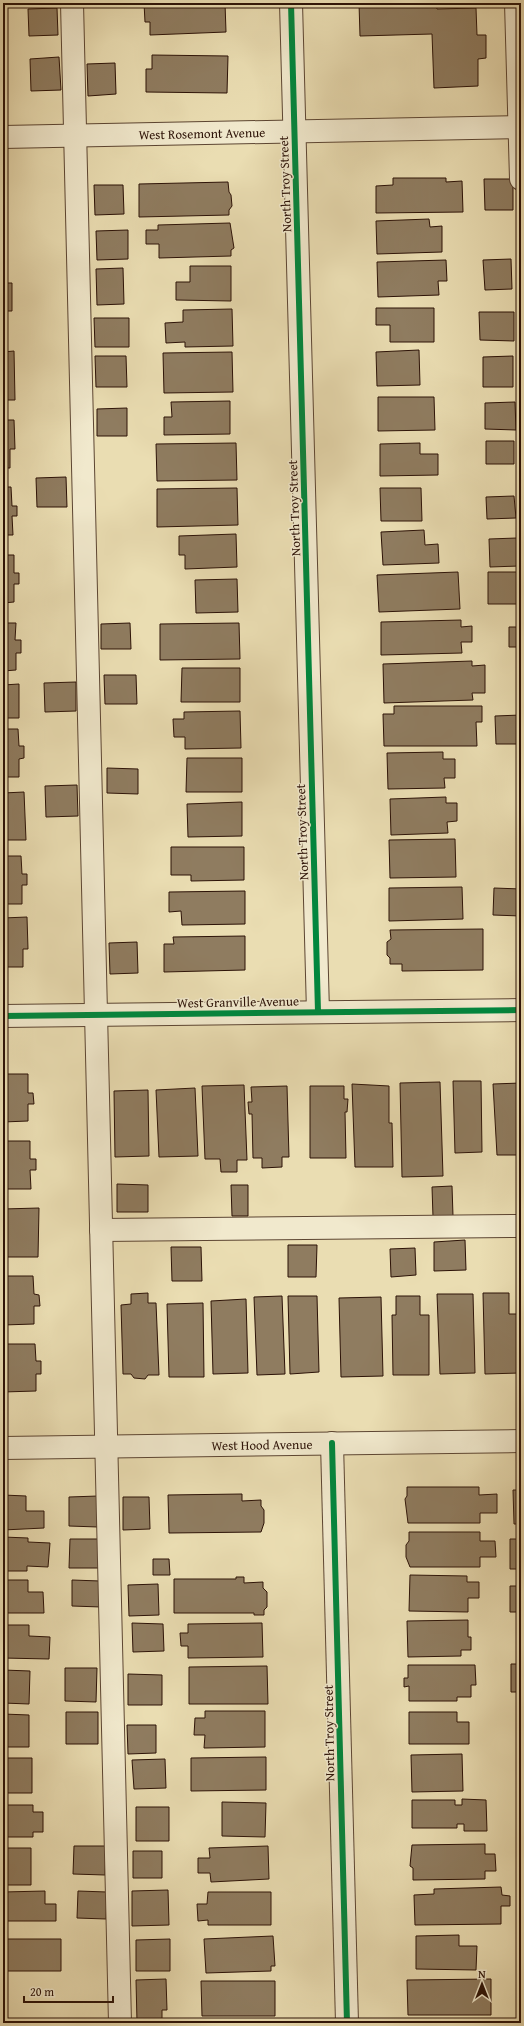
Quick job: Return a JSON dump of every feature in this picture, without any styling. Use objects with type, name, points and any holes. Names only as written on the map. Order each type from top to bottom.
[{"type":"street","points":[[72,3],[120,2023]]},
{"type":"street","name":"North Troy Street","points":[[291,3],[318,1012]]},
{"type":"street","points":[[516,3],[521,180]]},
{"type":"street","name":"West Rosemont Avenue","points":[[3,137],[520,127]]},
{"type":"street","name":"West Granville Avenue","points":[[3,1016],[521,1010]]},
{"type":"street","points":[[101,1230],[521,1226]]},
{"type":"street","name":"West Hood Avenue","points":[[3,1448],[521,1441]]},
{"type":"street","name":"North Troy Street","points":[[332,1443],[347,2023]]},
{"type":"building","points":[[144,3],[225,3],[226,32],[150,35],[150,22],[145,22]]},
{"type":"building","points":[[359,3],[436,3],[437,9],[476,8],[477,35],[486,35],[486,58],[478,59],[478,86],[434,88],[432,34],[360,36]]},
{"type":"building","points":[[57,8],[58,35],[29,36],[28,9]]},
{"type":"building","points":[[152,55],[228,56],[227,93],[146,92],[146,69],[152,69]]},
{"type":"building","points":[[59,57],[61,90],[31,91],[30,59]]},
{"type":"building","points":[[115,63],[116,94],[88,96],[87,64]]},
{"type":"building","points":[[393,178],[446,178],[446,182],[462,181],[463,212],[376,213],[376,186],[393,185]]},
{"type":"building","points":[[484,179],[513,179],[513,210],[485,210]]},
{"type":"building","points":[[228,182],[232,206],[229,210],[229,215],[139,217],[139,184]]},
{"type":"building","points":[[94,185],[123,185],[124,214],[95,215]]},
{"type":"building","points":[[429,219],[430,227],[442,226],[442,252],[377,254],[376,221]]},
{"type":"building","points":[[230,223],[234,248],[231,250],[231,256],[159,258],[159,244],[146,244],[146,230],[158,230],[158,225]]},
{"type":"building","points":[[128,230],[128,259],[97,260],[96,231]]},
{"type":"building","points":[[511,259],[512,289],[485,290],[483,260]]},
{"type":"building","points":[[446,260],[447,281],[438,281],[439,295],[378,297],[377,262]]},
{"type":"building","points":[[190,266],[231,266],[231,301],[176,300],[176,282],[190,282]]},
{"type":"building","points":[[123,268],[124,304],[97,305],[96,269]]},
{"type":"building","points":[[3,283],[12,283],[12,311],[6,311],[7,330],[3,330]]},
{"type":"building","points":[[376,308],[434,308],[434,342],[390,342],[390,325],[376,325]]},
{"type":"building","points":[[232,309],[233,346],[185,347],[185,342],[166,343],[165,323],[183,322],[183,310]]},
{"type":"building","points":[[479,312],[514,312],[514,341],[480,340]]},
{"type":"building","points":[[94,318],[129,318],[129,347],[95,347]]},
{"type":"building","points":[[419,350],[420,385],[377,386],[376,352]]},
{"type":"building","points":[[14,351],[15,400],[3,400],[3,352]]},
{"type":"building","points":[[232,352],[233,392],[164,393],[163,353]]},
{"type":"building","points":[[95,356],[126,356],[127,387],[96,387]]},
{"type":"building","points":[[513,356],[513,387],[483,387],[483,357]]},
{"type":"building","points":[[378,397],[434,397],[435,430],[378,431]]},
{"type":"building","points":[[230,401],[230,434],[164,435],[164,417],[172,417],[171,402]]},
{"type":"building","points":[[515,402],[516,430],[485,429],[485,403]]},
{"type":"building","points":[[127,408],[127,436],[97,436],[97,409]]},
{"type":"building","points":[[3,420],[14,420],[15,449],[10,449],[10,468],[3,468]]},
{"type":"building","points":[[486,441],[514,441],[514,464],[486,464]]},
{"type":"building","points":[[236,443],[237,480],[157,481],[156,444]]},
{"type":"building","points":[[420,443],[420,454],[438,454],[438,475],[380,476],[380,444]]},
{"type":"building","points":[[66,477],[67,507],[37,507],[36,478]]},
{"type":"building","points":[[3,487],[11,487],[12,506],[17,506],[17,516],[12,516],[13,535],[3,535]]},
{"type":"building","points":[[237,488],[238,525],[157,527],[157,489]]},
{"type":"building","points":[[380,488],[421,488],[422,521],[381,521]]},
{"type":"building","points":[[514,496],[516,518],[487,519],[486,497]]},
{"type":"building","points":[[424,530],[425,545],[438,544],[439,563],[383,565],[381,532]]},
{"type":"building","points":[[236,534],[237,567],[185,569],[185,555],[179,555],[179,536]]},
{"type":"building","points":[[517,538],[519,566],[490,567],[489,539]]},
{"type":"building","points":[[3,555],[14,555],[14,573],[19,573],[19,584],[14,584],[14,602],[3,603]]},
{"type":"building","points":[[458,572],[460,609],[379,612],[377,575]]},
{"type":"building","points":[[488,572],[521,572],[521,604],[488,604]]},
{"type":"building","points":[[237,579],[238,612],[196,613],[195,580]]},
{"type":"building","points":[[461,620],[461,627],[472,626],[472,642],[461,642],[462,653],[381,655],[381,622]]},
{"type":"building","points":[[3,623],[16,623],[15,640],[21,640],[21,653],[16,653],[16,670],[3,671]]},
{"type":"building","points":[[130,623],[131,649],[101,649],[101,624]]},
{"type":"building","points":[[239,623],[240,659],[160,660],[160,624]]},
{"type":"building","points":[[509,627],[520,627],[520,647],[509,647]]},
{"type":"building","points":[[472,661],[472,666],[485,665],[485,693],[472,693],[473,700],[384,703],[383,664]]},
{"type":"building","points":[[182,668],[240,668],[240,702],[181,702]]},
{"type":"building","points":[[104,675],[136,675],[137,704],[105,704]]},
{"type":"building","points":[[76,682],[76,711],[45,712],[44,683]]},
{"type":"building","points":[[19,684],[19,718],[3,718],[3,685]]},
{"type":"building","points":[[394,706],[482,706],[482,722],[476,722],[477,746],[384,746],[383,714],[394,714]]},
{"type":"building","points":[[240,711],[241,748],[185,749],[185,737],[174,737],[173,719],[184,719],[184,712]]},
{"type":"building","points":[[521,715],[521,744],[496,744],[495,716]]},
{"type":"building","points":[[3,729],[18,729],[19,746],[24,746],[24,758],[19,759],[19,777],[3,777]]},
{"type":"building","points":[[443,752],[443,759],[455,759],[455,778],[444,778],[445,788],[388,789],[387,753]]},
{"type":"building","points":[[187,758],[242,758],[242,792],[186,792]]},
{"type":"building","points":[[107,768],[138,769],[138,794],[107,793]]},
{"type":"building","points":[[77,785],[78,816],[46,817],[45,786]]},
{"type":"building","points":[[24,792],[26,840],[3,840],[3,793]]},
{"type":"building","points":[[446,797],[446,803],[457,803],[457,821],[447,822],[448,833],[391,835],[390,799]]},
{"type":"building","points":[[242,802],[242,836],[188,837],[187,804]]},
{"type":"building","points":[[455,839],[456,877],[390,878],[389,840]]},
{"type":"building","points":[[171,847],[244,847],[244,880],[191,881],[191,875],[171,875]]},
{"type":"building","points":[[3,856],[21,856],[22,874],[27,874],[27,885],[22,885],[22,904],[3,904]]},
{"type":"building","points":[[462,887],[463,919],[389,921],[389,888]]},
{"type":"building","points":[[494,888],[521,889],[521,916],[493,915]]},
{"type":"building","points":[[245,891],[245,924],[182,925],[181,911],[169,912],[169,892]]},
{"type":"building","points":[[27,917],[28,949],[23,949],[23,967],[3,967],[3,918]]},
{"type":"building","points":[[483,929],[483,970],[402,971],[402,964],[390,964],[390,958],[387,955],[387,942],[391,939],[390,930]]},
{"type":"building","points":[[245,936],[245,970],[164,972],[164,944],[174,944],[173,937]]},
{"type":"building","points":[[137,942],[138,973],[110,974],[109,943]]},
{"type":"building","points":[[3,1074],[28,1074],[28,1093],[33,1093],[34,1104],[28,1104],[28,1121],[3,1122]]},
{"type":"building","points":[[453,1081],[481,1081],[482,1152],[455,1153]]},
{"type":"building","points":[[440,1082],[443,1176],[402,1177],[400,1083]]},
{"type":"building","points":[[521,1083],[521,1155],[497,1155],[493,1084]]},
{"type":"building","points":[[352,1084],[389,1086],[389,1123],[392,1123],[393,1167],[355,1167]]},
{"type":"building","points":[[244,1085],[247,1160],[237,1160],[237,1172],[221,1172],[220,1159],[205,1159],[202,1086]]},
{"type":"building","points":[[287,1086],[289,1157],[282,1157],[282,1167],[262,1168],[262,1158],[253,1158],[252,1114],[249,1114],[248,1102],[252,1102],[251,1087]]},
{"type":"building","points":[[310,1086],[344,1086],[344,1099],[348,1099],[347,1112],[345,1112],[346,1158],[310,1158]]},
{"type":"building","points":[[195,1088],[198,1156],[159,1157],[156,1090]]},
{"type":"building","points":[[148,1090],[149,1156],[115,1157],[114,1091]]},
{"type":"building","points":[[3,1141],[30,1141],[30,1159],[36,1159],[36,1170],[30,1170],[31,1189],[3,1189]]},
{"type":"building","points":[[117,1184],[148,1185],[148,1212],[117,1212]]},
{"type":"building","points":[[231,1185],[248,1185],[248,1216],[232,1216]]},
{"type":"building","points":[[452,1186],[453,1216],[433,1217],[432,1187]]},
{"type":"building","points":[[39,1208],[38,1257],[3,1257],[3,1209]]},
{"type":"building","points":[[465,1240],[466,1270],[434,1271],[434,1242]]},
{"type":"building","points":[[288,1245],[317,1245],[316,1277],[288,1277]]},
{"type":"building","points":[[171,1247],[201,1247],[202,1281],[172,1281]]},
{"type":"building","points":[[415,1248],[416,1275],[391,1277],[390,1249]]},
{"type":"building","points":[[3,1276],[33,1276],[34,1294],[39,1295],[40,1306],[34,1306],[34,1324],[3,1325]]},
{"type":"building","points":[[148,1293],[148,1303],[156,1303],[159,1375],[148,1375],[145,1379],[134,1378],[131,1374],[123,1374],[121,1305],[131,1304],[131,1294]]},
{"type":"building","points":[[483,1293],[509,1293],[509,1314],[518,1314],[520,1373],[485,1374]]},
{"type":"building","points":[[437,1294],[473,1294],[475,1373],[440,1374]]},
{"type":"building","points":[[282,1296],[285,1374],[257,1375],[254,1297]]},
{"type":"building","points":[[288,1296],[317,1296],[319,1372],[290,1374]]},
{"type":"building","points":[[396,1296],[420,1296],[420,1315],[429,1315],[429,1375],[393,1375],[392,1315],[396,1315]]},
{"type":"building","points":[[381,1297],[383,1376],[341,1377],[339,1298]]},
{"type":"building","points":[[246,1299],[248,1373],[213,1374],[211,1301]]},
{"type":"building","points":[[203,1303],[204,1377],[169,1377],[167,1304]]},
{"type":"building","points":[[3,1344],[35,1344],[36,1361],[41,1361],[41,1374],[36,1374],[36,1391],[3,1392]]},
{"type":"building","points":[[407,1487],[479,1487],[479,1495],[497,1494],[497,1513],[480,1513],[480,1523],[408,1523],[405,1499],[407,1496]]},
{"type":"building","points":[[513,1490],[521,1490],[521,1524],[514,1524]]},
{"type":"building","points":[[242,1494],[242,1501],[261,1500],[261,1506],[264,1510],[264,1523],[261,1532],[169,1533],[168,1495]]},
{"type":"building","points":[[3,1495],[26,1496],[26,1511],[44,1511],[44,1528],[3,1530]]},
{"type":"building","points":[[98,1496],[98,1527],[69,1526],[69,1497]]},
{"type":"building","points":[[123,1497],[149,1497],[150,1529],[123,1530]]},
{"type":"building","points":[[409,1532],[480,1532],[480,1541],[495,1541],[496,1557],[480,1557],[480,1567],[410,1567],[406,1557],[406,1545],[409,1541]]},
{"type":"building","points":[[3,1537],[28,1538],[28,1542],[50,1543],[48,1567],[27,1566],[27,1571],[3,1571]]},
{"type":"building","points":[[70,1539],[99,1539],[100,1568],[69,1568]]},
{"type":"building","points":[[510,1539],[521,1539],[521,1569],[510,1569]]},
{"type":"building","points":[[153,1559],[169,1559],[170,1575],[153,1575]]},
{"type":"building","points":[[410,1575],[467,1576],[467,1582],[479,1582],[479,1598],[468,1598],[468,1612],[409,1611]]},
{"type":"building","points":[[236,1577],[244,1577],[244,1583],[263,1582],[263,1588],[267,1592],[267,1607],[264,1610],[264,1615],[254,1615],[254,1613],[174,1613],[174,1579],[236,1579]]},
{"type":"building","points":[[3,1580],[28,1580],[28,1592],[43,1592],[44,1613],[3,1613]]},
{"type":"building","points":[[72,1580],[100,1581],[101,1607],[72,1606]]},
{"type":"building","points":[[158,1584],[159,1615],[129,1616],[128,1585]]},
{"type":"building","points":[[510,1586],[521,1586],[521,1612],[510,1612]]},
{"type":"building","points":[[468,1620],[468,1637],[471,1637],[471,1650],[461,1650],[461,1656],[408,1657],[407,1621]]},
{"type":"building","points":[[521,1620],[521,1650],[518,1650],[518,1621]]},
{"type":"building","points":[[132,1623],[163,1624],[164,1651],[133,1652]]},
{"type":"building","points":[[262,1623],[263,1657],[188,1658],[188,1646],[181,1646],[180,1633],[188,1633],[188,1624]]},
{"type":"building","points":[[3,1625],[29,1625],[29,1636],[50,1637],[49,1659],[3,1658]]},
{"type":"building","points":[[511,1664],[521,1664],[521,1692],[511,1692]]},
{"type":"building","points":[[408,1665],[475,1665],[476,1685],[471,1685],[471,1697],[457,1697],[457,1701],[409,1701],[409,1686],[404,1687],[404,1678],[408,1678]]},
{"type":"building","points":[[267,1666],[268,1704],[189,1704],[189,1667]]},
{"type":"building","points":[[65,1668],[97,1668],[96,1702],[65,1701]]},
{"type":"building","points":[[3,1670],[30,1671],[29,1704],[3,1703]]},
{"type":"building","points":[[128,1674],[162,1675],[162,1705],[128,1705]]},
{"type":"building","points":[[205,1711],[265,1711],[265,1747],[204,1748],[205,1735],[194,1735],[195,1718],[205,1718]]},
{"type":"building","points":[[66,1712],[98,1712],[98,1744],[66,1744]]},
{"type":"building","points":[[409,1712],[457,1712],[457,1722],[469,1722],[469,1744],[409,1744]]},
{"type":"building","points":[[3,1714],[29,1715],[29,1747],[3,1747]]},
{"type":"building","points":[[127,1725],[156,1725],[156,1753],[128,1754]]},
{"type":"building","points":[[462,1754],[463,1791],[412,1792],[411,1755]]},
{"type":"building","points":[[266,1757],[266,1790],[191,1791],[191,1758]]},
{"type":"building","points":[[3,1758],[32,1758],[32,1793],[3,1793]]},
{"type":"building","points":[[165,1759],[166,1788],[134,1789],[132,1760]]},
{"type":"building","points":[[519,1767],[521,1767],[521,1792],[518,1792]]},
{"type":"building","points":[[462,1799],[486,1800],[487,1831],[464,1831],[464,1824],[457,1824],[457,1828],[412,1828],[412,1800],[455,1800],[455,1805],[462,1805]]},
{"type":"building","points":[[222,1802],[266,1803],[265,1837],[222,1836]]},
{"type":"building","points":[[3,1805],[33,1805],[33,1812],[43,1812],[43,1832],[33,1832],[33,1837],[3,1837]]},
{"type":"building","points":[[136,1807],[169,1807],[169,1841],[136,1841]]},
{"type":"building","points":[[485,1844],[485,1854],[495,1854],[496,1871],[485,1871],[485,1879],[413,1880],[413,1868],[410,1866],[412,1845]]},
{"type":"building","points":[[74,1846],[106,1846],[105,1875],[73,1874]]},
{"type":"building","points":[[268,1846],[269,1879],[211,1882],[210,1873],[198,1873],[198,1858],[210,1858],[209,1848]]},
{"type":"building","points":[[3,1848],[31,1848],[31,1885],[3,1885]]},
{"type":"building","points":[[133,1851],[162,1851],[162,1878],[133,1878]]},
{"type":"building","points":[[501,1887],[502,1895],[510,1896],[510,1906],[501,1906],[501,1924],[415,1925],[414,1895],[434,1894],[434,1889]]},
{"type":"building","points":[[168,1890],[169,1925],[132,1926],[132,1891]]},
{"type":"building","points":[[45,1891],[45,1904],[56,1904],[56,1921],[3,1921],[3,1892]]},
{"type":"building","points":[[78,1891],[107,1892],[106,1919],[77,1918]]},
{"type":"building","points":[[208,1892],[271,1892],[271,1925],[208,1925],[208,1920],[198,1921],[197,1904],[207,1904]]},
{"type":"building","points":[[459,1935],[459,1946],[477,1946],[476,1970],[416,1969],[416,1936]]},
{"type":"building","points":[[273,1936],[275,1966],[271,1966],[271,1971],[206,1973],[204,1939]]},
{"type":"building","points":[[3,1939],[61,1939],[61,1971],[3,1971]]},
{"type":"building","points":[[170,1939],[170,1971],[136,1971],[136,1940]]},
{"type":"building","points":[[166,1979],[167,2010],[162,2010],[162,2021],[137,2022],[136,1980]]},
{"type":"building","points":[[491,1979],[491,2015],[408,2015],[407,1980]]},
{"type":"building","points":[[201,1981],[275,1981],[275,2016],[202,2016]]},
{"type":"cycle path","points":[[291,3],[318,1012]]},
{"type":"cycle path","points":[[3,1016],[521,1010]]},
{"type":"cycle path","points":[[332,1443],[347,2023]]}]
